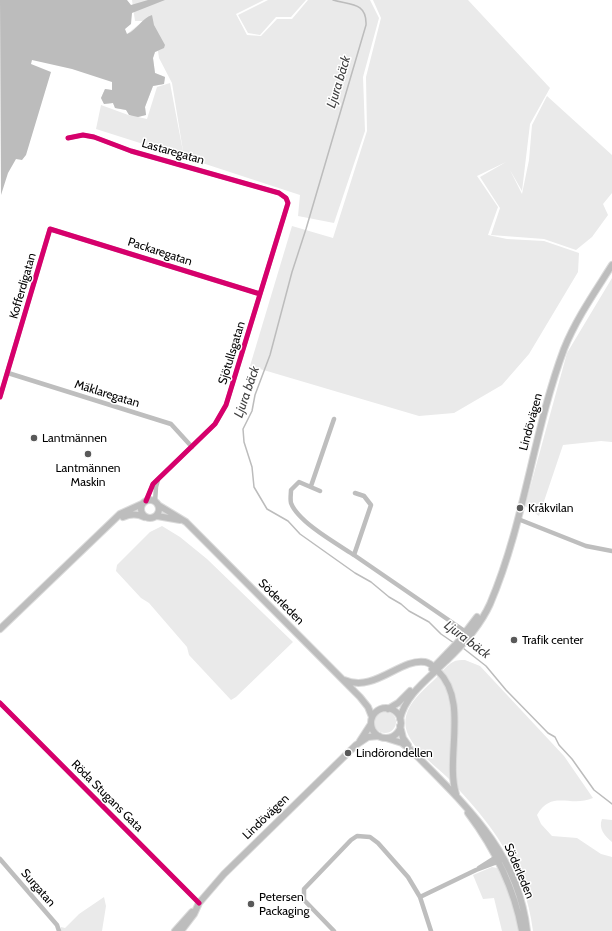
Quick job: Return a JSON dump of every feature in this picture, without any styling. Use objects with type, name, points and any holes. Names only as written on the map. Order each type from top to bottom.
[{"type":"main road","name":"Lindövägen","points":[[400,722],[403,705],[459,645],[487,609],[508,556],[552,384],[564,348],[574,327],[612,265]]},
{"type":"main road","points":[[144,502],[141,512],[144,517]]},
{"type":"main road","points":[[0,628],[120,514],[144,502],[157,503],[159,511],[157,516]]},
{"type":"main road","name":"Söderleden","points":[[157,503],[186,522],[343,679],[368,707],[372,717]]},
{"type":"main road","points":[[114,521],[129,514],[138,514],[151,519],[157,516],[175,518],[186,522]]},
{"type":"main road","name":"Lindövägen","points":[[459,645],[492,594]]},
{"type":"main road","points":[[343,679],[357,683],[369,681],[378,679],[414,663],[423,662],[436,669],[446,680],[451,695],[454,720],[454,784],[456,795]]},
{"type":"main road","name":"Lindövägen","points":[[385,709],[398,703],[436,669]]},
{"type":"main road","name":"Söderleden","points":[[360,697],[376,707],[385,709]]},
{"type":"main road","points":[[385,709],[395,712],[400,722],[396,734],[386,738],[375,733],[371,724],[372,717],[376,712],[385,709]]},
{"type":"main road","name":"Söderleden","points":[[400,722],[403,738],[411,750]]},
{"type":"main road","name":"Lindövägen","points":[[356,745],[371,724]]},
{"type":"main road","name":"Lindövägen","points":[[175,931],[234,863],[356,745],[368,737],[379,736]]},
{"type":"main road","name":"Söderleden","points":[[386,738],[402,743],[411,750],[456,795],[484,826],[518,890],[527,931]]},
{"type":"main road","name":"Söderleden","points":[[449,788],[500,858],[519,913],[522,931]]},
{"type":"main road","name":"Lindövägen","points":[[181,931],[198,906]]},
{"type":"street","name":"Lastaregatan","points":[[68,138],[83,135],[131,151],[274,191]]},
{"type":"street","name":"Sjötullsgatan","points":[[144,502],[153,484],[215,424],[226,405],[288,203],[286,198],[274,191]]},
{"type":"street","name":"Kofferdigatan","points":[[0,397],[50,229],[53,230]]},
{"type":"street","name":"Packaregatan","points":[[53,230],[260,294]]},
{"type":"street","name":"Mäklaregatan","points":[[8,373],[171,424],[192,447]]},
{"type":"street","points":[[311,486],[334,419]]},
{"type":"street","points":[[157,503],[156,487],[159,479]]},
{"type":"street","points":[[320,491],[299,482],[291,490],[291,502],[295,510],[308,523],[354,556],[466,632]]},
{"type":"street","points":[[354,556],[371,505],[364,496],[355,493]]},
{"type":"street","points":[[518,519],[586,546],[612,551]]},
{"type":"street","name":"Röda Stugans Gata","points":[[0,703],[198,906]]},
{"type":"street","points":[[334,931],[304,900],[304,888],[339,851],[357,836],[370,837],[378,843],[408,877],[420,897],[431,931]]},
{"type":"street","points":[[420,897],[500,858]]},
{"type":"street","name":"Surgatan","points":[[0,859],[57,925],[59,931]]},
{"type":"shaded area","points":[[0,0],[127,0],[131,5],[148,0],[165,0],[132,13],[131,24],[125,29],[127,34],[131,32],[145,19],[152,15],[154,25],[165,45],[164,48],[155,52],[153,58],[155,73],[165,77],[164,84],[153,86],[145,107],[146,115],[138,117],[129,115],[126,110],[115,108],[113,103],[104,104],[101,98],[105,89],[112,90],[112,82],[72,69],[32,60],[31,64],[51,72],[26,155],[22,160],[16,159],[8,173],[1,195]]},
{"type":"shaded area","points":[[132,0],[264,0],[236,14],[247,35],[261,36],[277,19],[292,19],[308,0],[370,0],[379,18],[363,77],[365,131],[334,223],[298,216],[300,195],[96,129],[101,105],[131,116],[126,110],[115,108],[113,103],[104,104],[101,98],[105,89],[112,90],[127,34],[143,21],[135,21]],"holes":[[[158,51],[159,58],[172,83],[184,157],[170,83],[157,87],[147,119],[138,117],[146,115],[145,107],[153,86],[164,84],[165,77],[155,73],[153,58],[155,52]]]},
{"type":"shaded area","points":[[268,0],[306,0],[291,17],[276,17],[260,35],[248,33],[238,15]]},
{"type":"shaded area","points":[[373,0],[468,0],[550,88],[530,124],[522,191],[510,170],[522,194],[529,160],[532,125],[547,96],[612,155],[612,193],[603,204],[608,215],[592,237],[576,250],[544,239],[491,235],[500,208],[480,177],[506,162],[477,176],[498,207],[488,235],[507,239],[544,241],[579,253],[578,272],[529,354],[502,385],[454,413],[419,416],[250,366],[292,226],[333,238],[367,131],[366,77],[381,18]]},
{"type":"shaded area","points":[[612,278],[612,442],[601,441],[563,445],[539,516],[525,506],[567,353]]},
{"type":"shaded area","points":[[162,526],[180,537],[207,559],[293,642],[236,697],[231,700],[189,655],[187,647],[149,603],[141,598],[116,571],[117,565],[150,532]]},
{"type":"shaded area","points":[[465,660],[480,666],[564,756],[593,798],[585,801],[555,801],[543,807],[537,815],[541,824],[552,836],[577,838],[601,854],[612,857],[612,931],[533,931],[529,908],[522,886],[504,847],[478,811],[447,777],[419,751],[410,739],[405,723],[409,708],[419,694],[449,665],[456,661]]},
{"type":"shaded area","points":[[385,711],[389,712],[395,718],[395,726],[389,732],[385,733],[381,732],[375,726],[374,722],[375,718],[381,712]]},
{"type":"shaded area","points":[[602,819],[612,820],[612,842],[605,835],[602,829]]},
{"type":"shaded area","points":[[492,867],[497,868],[501,872],[513,904],[520,931],[502,931],[494,898],[483,899],[473,875]]},
{"type":"shaded area","points":[[104,897],[106,906],[102,931],[60,931],[61,927],[65,928],[79,914]]},
{"type":"waterway","name":"Ljura bäck","points":[[333,0],[351,4],[360,8],[364,12],[366,25],[292,272],[270,355],[255,395],[252,411],[243,429],[244,442],[252,467],[254,487],[267,509],[288,521],[300,534],[355,573],[371,582],[409,611],[429,622],[441,634],[454,643]]},
{"type":"waterway","name":"Ljura bäck","points":[[463,648],[486,666],[506,690],[548,733],[555,737],[559,745],[572,759],[594,790],[612,804]]},
{"type":"cycle path","points":[[68,138],[83,135],[94,137],[131,151],[279,193],[286,198],[288,203],[226,405],[215,424],[153,484],[146,501]]},
{"type":"cycle path","points":[[0,397],[50,229],[260,294]]},
{"type":"cycle path","points":[[0,703],[199,903]]},
{"type":"place","name":"Lantmännen","points":[[34,438]]},
{"type":"place","name":"Lantmännen Maskin","points":[[88,454]]},
{"type":"place","name":"Kråkvilan","points":[[520,508]]},
{"type":"place","name":"Trafik center","points":[[514,640]]},
{"type":"place","name":"Lindörondellen","points":[[348,753]]},
{"type":"place","name":"Petersen Packaging","points":[[251,904]]}]
